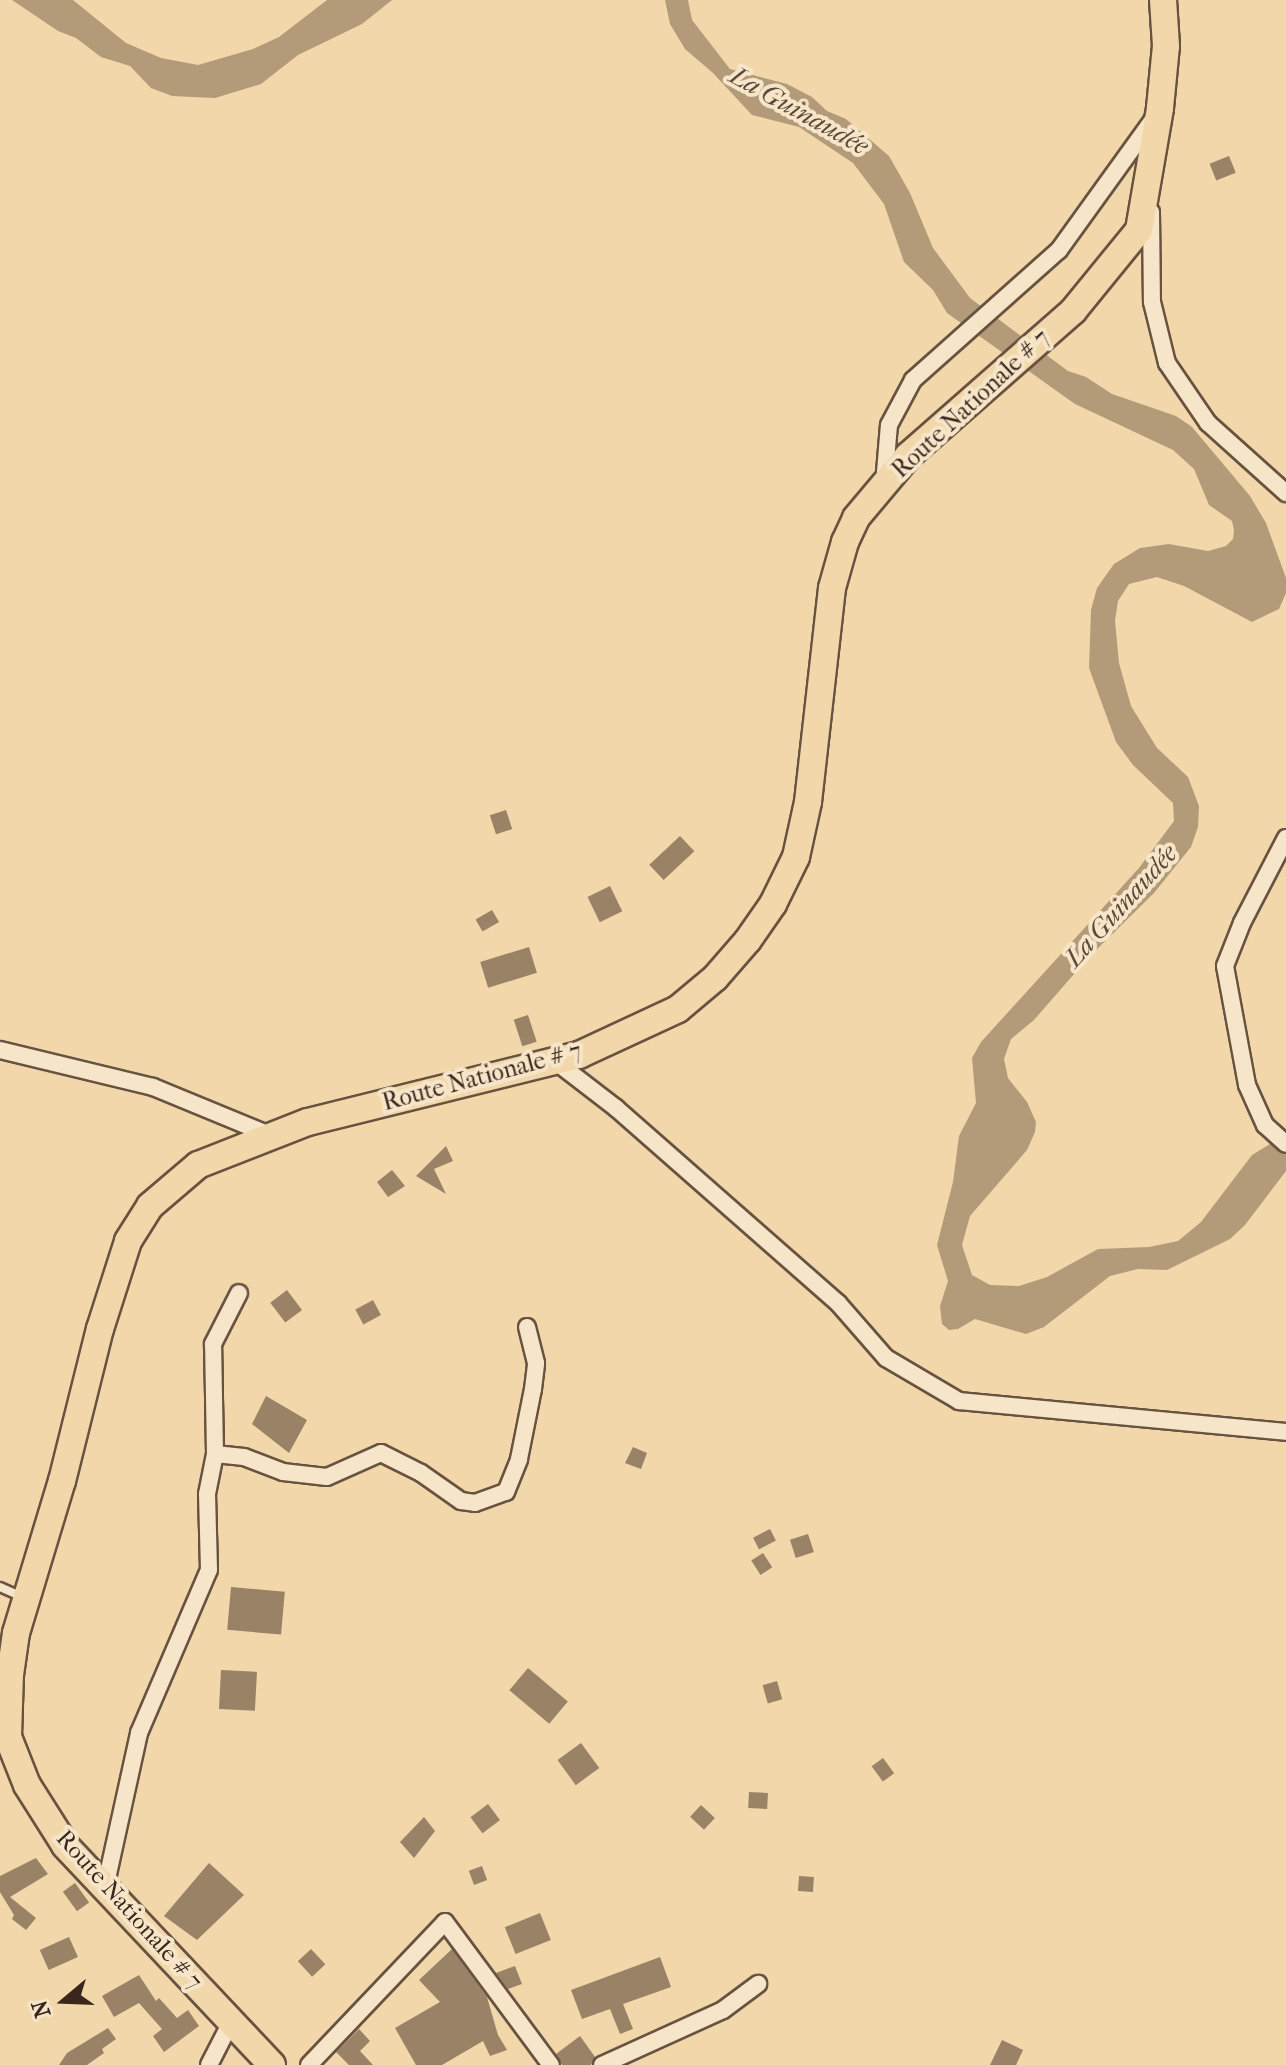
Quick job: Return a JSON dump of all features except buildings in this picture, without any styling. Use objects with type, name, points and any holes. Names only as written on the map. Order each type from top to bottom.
[{"type":"main road","name":"Route Nationale # 7","points":[[272,2065],[65,1845],[27,1785],[4,1740],[16,1633],[62,1481],[100,1329],[128,1241],[150,1206],[198,1165],[308,1122],[579,1055],[678,1009],[715,978],[773,904],[796,857],[808,802],[832,588],[845,542],[856,518],[908,456],[1073,311],[1139,230],[1160,108],[1166,46],[1163,0]]},
{"type":"street","points":[[883,485],[889,425],[913,380],[1067,240],[1138,144],[1160,108]]},
{"type":"street","points":[[1151,174],[1152,302],[1167,363],[1208,423],[1286,493]]},
{"type":"street","points":[[1286,838],[1242,923],[1225,966],[1247,1085],[1265,1125],[1286,1144]]},
{"type":"street","points":[[0,1050],[153,1087],[272,1136]]},
{"type":"street","points":[[555,1061],[616,1108],[838,1303],[886,1358],[959,1401],[1286,1432]]},
{"type":"street","points":[[105,1888],[139,1733],[209,1570],[207,1494],[215,1454],[213,1344],[239,1293]]},
{"type":"street","points":[[215,1454],[244,1457],[283,1472],[327,1477],[381,1453],[421,1473],[461,1501],[475,1503],[506,1492],[519,1459],[533,1389],[536,1363],[527,1327]]},
{"type":"street","points":[[309,2065],[445,1922],[551,2065]]},
{"type":"street","points":[[602,2065],[723,2010],[758,1984]]},
{"type":"street","points":[[209,2065],[231,2022]]},
{"type":"lane","points":[[0,1587],[26,1599]]},
{"type":"water","points":[[12,0],[73,0],[126,43],[161,58],[198,65],[253,49],[279,37],[327,0],[392,0],[362,24],[298,55],[261,84],[215,98],[172,96],[151,88],[130,66],[101,57],[76,38],[58,31]]},
{"type":"water","name":"La Guinaudée","points":[[665,0],[688,0],[692,20],[730,69],[787,84],[812,97],[827,111],[846,119],[889,156],[910,193],[933,248],[970,298],[1068,371],[1086,377],[1112,394],[1176,416],[1192,427],[1250,496],[1266,523],[1286,578],[1286,593],[1279,609],[1252,622],[1184,586],[1157,577],[1129,584],[1118,601],[1115,621],[1119,663],[1131,706],[1157,748],[1188,777],[1199,806],[1198,827],[1191,847],[1154,893],[1088,958],[1034,1020],[1011,1039],[1004,1059],[1008,1078],[1027,1102],[1036,1122],[1035,1132],[1027,1150],[970,1216],[962,1245],[972,1275],[990,1285],[1019,1286],[1047,1277],[1098,1249],[1149,1247],[1178,1241],[1201,1222],[1252,1155],[1286,1134],[1286,1171],[1245,1225],[1230,1239],[1167,1270],[1138,1269],[1110,1276],[1044,1327],[1026,1334],[975,1319],[958,1329],[949,1330],[942,1324],[940,1306],[948,1281],[937,1245],[953,1182],[959,1136],[976,1103],[972,1058],[981,1042],[1139,868],[1174,821],[1173,803],[1133,765],[1116,742],[1089,668],[1091,610],[1097,588],[1114,564],[1140,548],[1169,544],[1208,551],[1226,546],[1233,539],[1232,521],[1209,505],[1194,469],[1173,450],[1075,404],[947,313],[933,290],[904,262],[884,204],[853,163],[799,127],[752,115],[713,73],[685,49],[670,24]]}]
